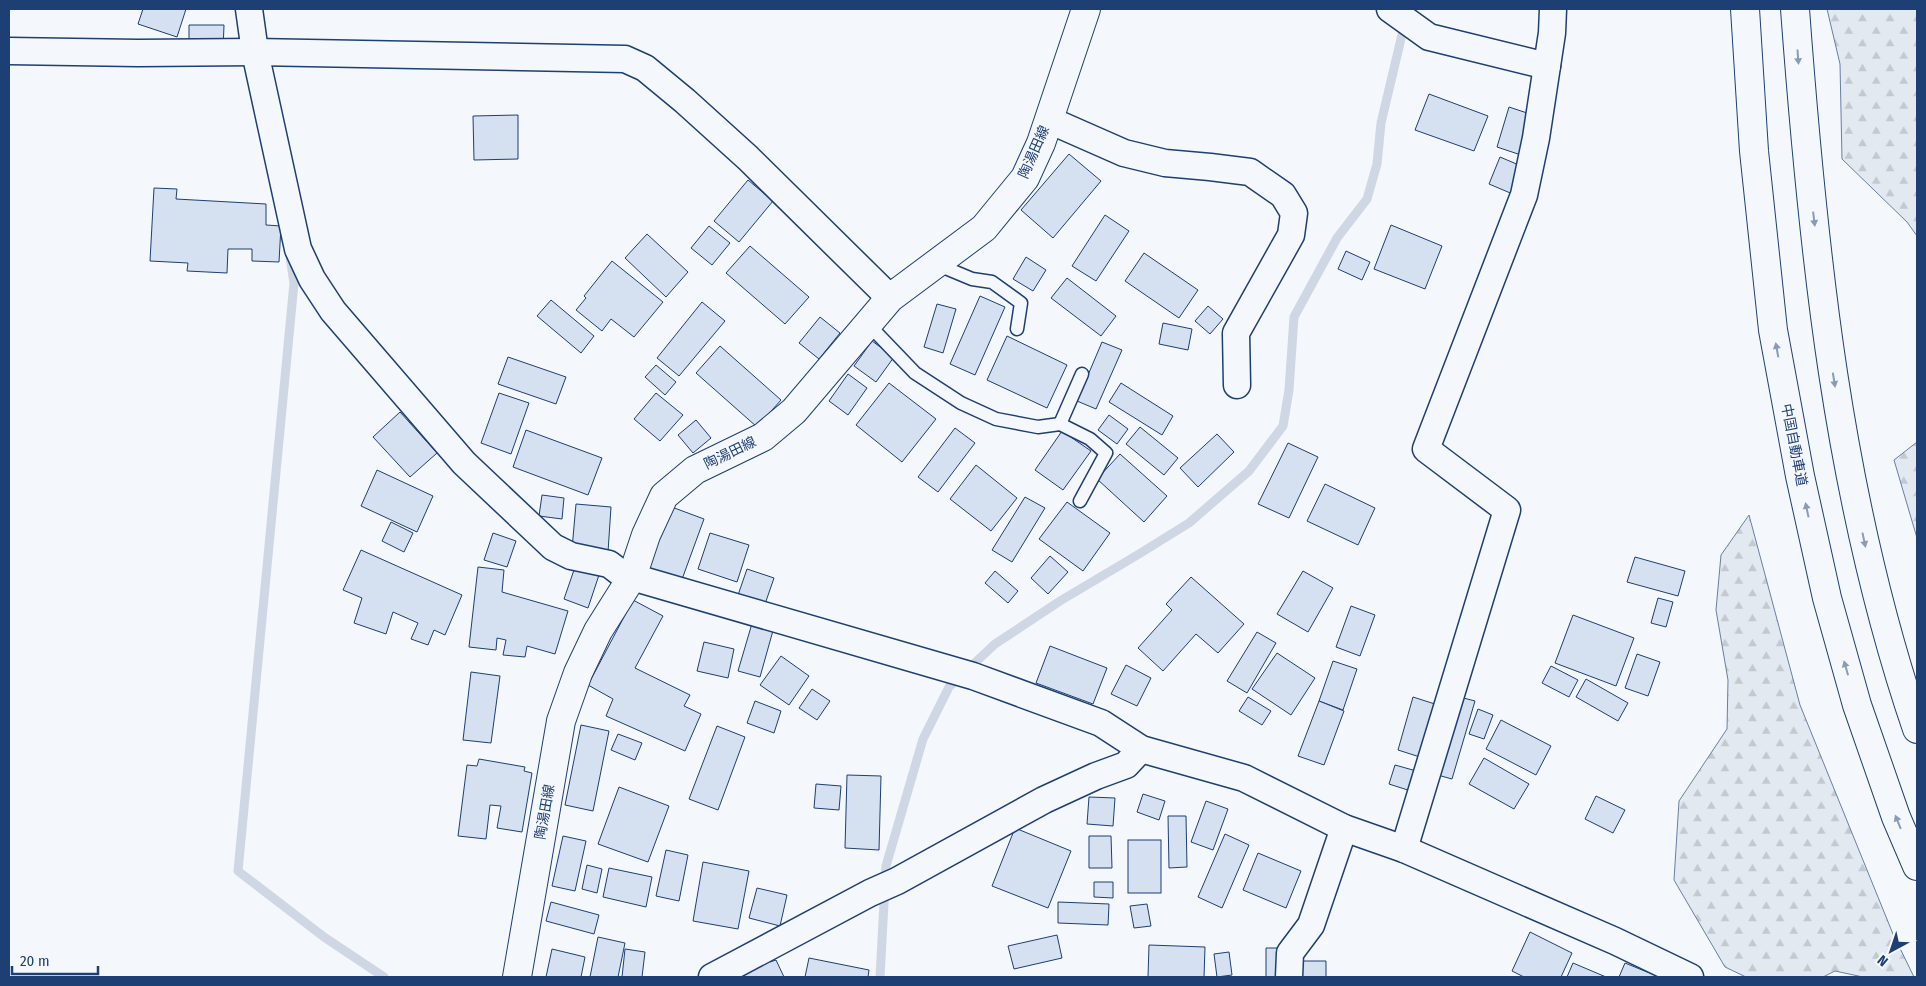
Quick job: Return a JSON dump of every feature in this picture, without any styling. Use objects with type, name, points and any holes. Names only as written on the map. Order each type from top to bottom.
[{"type":"main road","name":"陶湯田線","points":[[517,977],[561,721],[578,673],[598,631],[631,579],[646,535],[664,496],[695,470],[763,437],[794,411],[890,298],[984,228],[1025,178],[1041,143],[1086,9]]},
{"type":"main road","name":"中国自動車道","points":[[1745,9],[1754,152],[1773,330],[1800,476],[1826,598],[1857,705],[1896,817],[1917,866]]},
{"type":"main road","points":[[1795,9],[1806,154],[1831,361],[1848,461],[1874,587],[1917,729]]},
{"type":"street","points":[[249,9],[255,52],[298,249],[312,279],[332,310],[464,463],[553,547],[572,556],[609,564],[631,579],[973,676],[1101,723],[1141,750],[1244,778],[1344,828],[1404,849],[1615,941],[1690,977]]},
{"type":"street","points":[[1390,9],[1429,36],[1547,66]]},
{"type":"street","points":[[1404,849],[1508,510],[1426,448],[1524,195],[1536,138],[1552,33],[1553,9]]},
{"type":"street","points":[[9,51],[255,52],[625,59],[645,68],[734,145],[890,298]]},
{"type":"street","points":[[1049,120],[1124,153],[1156,161],[1250,172],[1283,195],[1294,213],[1291,235],[1236,334],[1237,385]]},
{"type":"street","points":[[712,977],[1044,800],[1096,776],[1126,765],[1141,750]]},
{"type":"street","points":[[1289,977],[1290,953],[1311,925],[1344,828]]},
{"type":"lane","points":[[936,264],[972,279],[992,282],[1021,303],[1017,329]]},
{"type":"lane","points":[[868,324],[916,373],[961,403],[996,419],[1038,427],[1060,424],[1090,439],[1106,453],[1080,501]]},
{"type":"lane","points":[[1060,424],[1082,374]]},
{"type":"green space","points":[[1827,9],[1917,9],[1917,236],[1907,222],[1842,159],[1840,64]]},
{"type":"green space","points":[[1917,442],[1917,538],[1894,460]]},
{"type":"green space","points":[[1749,515],[1800,705],[1893,934],[1914,977],[1863,977],[1835,971],[1823,977],[1746,977],[1725,967],[1674,880],[1679,801],[1727,729],[1728,680],[1716,610],[1721,555]]},
{"type":"building","points":[[143,9],[186,9],[177,37],[138,24]]},
{"type":"building","points":[[189,25],[224,25],[223,50],[189,49]]},
{"type":"building","points":[[1429,94],[1488,116],[1474,151],[1415,130]]},
{"type":"building","points":[[1509,107],[1533,115],[1521,155],[1497,147]]},
{"type":"building","points":[[518,115],[518,159],[474,160],[473,116]]},
{"type":"building","points":[[1069,154],[1101,181],[1053,238],[1021,210]]},
{"type":"building","points":[[1500,157],[1526,168],[1515,195],[1489,184]]},
{"type":"building","points":[[748,180],[773,201],[739,242],[714,221]]},
{"type":"building","points":[[154,188],[177,189],[176,199],[266,204],[266,225],[281,226],[279,262],[252,261],[252,249],[228,249],[227,273],[187,271],[188,263],[150,261]]},
{"type":"building","points":[[1105,215],[1129,231],[1096,281],[1072,266]]},
{"type":"building","points":[[1391,225],[1442,246],[1425,289],[1374,269]]},
{"type":"building","points":[[709,226],[730,243],[712,265],[691,248]]},
{"type":"building","points":[[647,234],[688,272],[666,297],[625,258]]},
{"type":"building","points":[[750,246],[809,297],[785,324],[726,273]]},
{"type":"building","points":[[1346,251],[1370,262],[1362,280],[1338,269]]},
{"type":"building","points":[[1144,253],[1198,290],[1179,318],[1125,281]]},
{"type":"building","points":[[1026,257],[1046,270],[1033,291],[1013,279]]},
{"type":"building","points":[[612,261],[663,302],[634,337],[611,319],[602,331],[576,310],[586,298],[584,296]]},
{"type":"building","points":[[1067,278],[1116,316],[1101,336],[1051,298]]},
{"type":"building","points":[[980,296],[1005,307],[975,375],[950,364]]},
{"type":"building","points":[[551,300],[594,336],[581,353],[537,316]]},
{"type":"building","points":[[702,302],[725,321],[679,376],[657,358]]},
{"type":"building","points":[[937,304],[956,309],[943,353],[924,347]]},
{"type":"building","points":[[1208,306],[1223,319],[1210,334],[1195,321]]},
{"type":"building","points":[[820,317],[840,333],[819,359],[799,343]]},
{"type":"building","points":[[1163,323],[1192,329],[1188,350],[1159,344]]},
{"type":"building","points":[[1007,336],[1067,365],[1047,408],[987,380]]},
{"type":"building","points":[[872,341],[894,357],[876,382],[854,366]]},
{"type":"building","points":[[1102,342],[1122,350],[1096,409],[1077,401]]},
{"type":"building","points":[[720,346],[781,400],[757,427],[696,373]]},
{"type":"building","points":[[508,357],[566,377],[556,404],[498,384]]},
{"type":"building","points":[[656,365],[676,382],[665,395],[645,377]]},
{"type":"building","points":[[848,374],[867,388],[848,415],[829,401]]},
{"type":"building","points":[[889,383],[936,419],[902,462],[856,425]]},
{"type":"building","points":[[1121,383],[1173,416],[1162,435],[1109,402]]},
{"type":"building","points":[[499,393],[529,403],[511,454],[481,443]]},
{"type":"building","points":[[656,393],[683,415],[660,441],[634,419]]},
{"type":"building","points":[[400,412],[437,453],[410,477],[373,437]]},
{"type":"building","points":[[1109,415],[1128,429],[1117,444],[1098,430]]},
{"type":"building","points":[[696,420],[711,438],[693,453],[678,435]]},
{"type":"building","points":[[1140,427],[1178,458],[1164,475],[1126,444]]},
{"type":"building","points":[[955,428],[975,443],[938,492],[918,477]]},
{"type":"building","points":[[526,430],[602,458],[588,495],[513,467]]},
{"type":"building","points":[[1062,431],[1091,451],[1063,490],[1035,470]]},
{"type":"building","points":[[1217,434],[1234,452],[1198,487],[1180,468]]},
{"type":"building","points":[[1288,443],[1318,457],[1289,518],[1258,504]]},
{"type":"building","points":[[1120,454],[1167,496],[1144,522],[1097,479]]},
{"type":"building","points":[[976,465],[1017,498],[991,531],[950,499]]},
{"type":"building","points":[[377,470],[433,496],[417,532],[361,506]]},
{"type":"building","points":[[1325,484],[1375,508],[1358,545],[1307,521]]},
{"type":"building","points":[[542,495],[564,498],[562,519],[539,516]]},
{"type":"building","points":[[1025,497],[1045,508],[1012,562],[992,550]]},
{"type":"building","points":[[1067,502],[1110,533],[1083,571],[1039,539]]},
{"type":"building","points":[[576,504],[611,507],[608,552],[572,549]]},
{"type":"building","points":[[669,506],[704,519],[681,582],[647,569]]},
{"type":"building","points":[[391,522],[413,533],[404,552],[382,541]]},
{"type":"building","points":[[493,533],[516,541],[507,567],[484,560]]},
{"type":"building","points":[[710,533],[749,545],[737,582],[698,569]]},
{"type":"building","points":[[361,550],[462,595],[445,635],[434,630],[428,645],[411,639],[418,623],[393,612],[386,634],[354,623],[362,598],[343,590]]},
{"type":"building","points":[[1050,556],[1068,572],[1048,594],[1031,578]]},
{"type":"building","points":[[1635,557],[1685,571],[1678,596],[1627,582]]},
{"type":"building","points":[[478,567],[504,570],[502,592],[568,611],[555,654],[527,646],[525,657],[503,655],[506,640],[497,638],[496,650],[469,647]]},
{"type":"building","points":[[575,567],[599,575],[588,608],[564,599]]},
{"type":"building","points":[[747,569],[774,578],[764,607],[737,598]]},
{"type":"building","points":[[995,571],[1018,591],[1008,603],[985,583]]},
{"type":"building","points":[[1303,571],[1333,588],[1308,632],[1277,614]]},
{"type":"building","points":[[1191,577],[1244,624],[1218,653],[1196,634],[1163,671],[1138,648],[1172,610],[1166,604]]},
{"type":"building","points":[[1658,598],[1673,602],[1666,627],[1651,623]]},
{"type":"building","points":[[633,600],[663,616],[635,668],[690,695],[684,706],[701,714],[685,751],[606,716],[613,699],[588,685]]},
{"type":"building","points":[[1351,606],[1375,615],[1360,656],[1336,647]]},
{"type":"building","points":[[1573,615],[1634,638],[1616,686],[1555,663]]},
{"type":"building","points":[[753,620],[774,627],[760,677],[738,671]]},
{"type":"building","points":[[1257,632],[1276,643],[1247,693],[1227,681]]},
{"type":"building","points":[[704,642],[734,649],[728,678],[697,671]]},
{"type":"building","points":[[1050,646],[1107,668],[1093,704],[1036,683]]},
{"type":"building","points":[[1277,653],[1315,678],[1291,715],[1252,689]]},
{"type":"building","points":[[1637,654],[1660,662],[1648,696],[1625,688]]},
{"type":"building","points":[[781,656],[809,676],[789,705],[760,685]]},
{"type":"building","points":[[1333,661],[1357,669],[1343,710],[1319,701]]},
{"type":"building","points":[[1126,665],[1151,678],[1137,706],[1111,694]]},
{"type":"building","points":[[1551,666],[1578,680],[1569,697],[1542,683]]},
{"type":"building","points":[[471,672],[500,676],[491,743],[463,740]]},
{"type":"building","points":[[1586,679],[1628,703],[1618,721],[1576,697]]},
{"type":"building","points":[[812,689],[830,701],[817,720],[799,708]]},
{"type":"building","points":[[1456,696],[1475,701],[1452,779],[1434,774]]},
{"type":"building","points":[[1248,697],[1271,711],[1262,725],[1239,711]]},
{"type":"building","points":[[1413,697],[1438,705],[1423,758],[1398,750]]},
{"type":"building","points":[[755,701],[781,711],[774,733],[747,723]]},
{"type":"building","points":[[1319,701],[1344,711],[1324,765],[1298,756]]},
{"type":"building","points":[[1478,709],[1493,715],[1484,739],[1469,734]]},
{"type":"building","points":[[1501,720],[1551,746],[1536,775],[1486,749]]},
{"type":"building","points":[[581,725],[609,731],[593,811],[565,805]]},
{"type":"building","points":[[717,726],[745,737],[718,810],[689,799]]},
{"type":"building","points":[[618,734],[642,743],[635,760],[611,750]]},
{"type":"building","points":[[1484,758],[1529,784],[1514,809],[1469,784]]},
{"type":"building","points":[[479,759],[525,767],[524,771],[532,773],[522,832],[497,828],[501,806],[490,805],[486,839],[458,836],[467,765],[477,766]]},
{"type":"building","points":[[1395,765],[1420,772],[1414,792],[1389,784]]},
{"type":"building","points":[[847,775],[881,776],[879,850],[845,848]]},
{"type":"building","points":[[816,784],[841,786],[839,810],[814,808]]},
{"type":"building","points":[[619,787],[669,806],[648,862],[598,844]]},
{"type":"building","points":[[1143,794],[1165,801],[1159,820],[1137,812]]},
{"type":"building","points":[[1596,796],[1625,810],[1613,833],[1585,819]]},
{"type":"building","points":[[1089,797],[1115,798],[1113,826],[1087,824]]},
{"type":"building","points":[[1206,801],[1228,809],[1213,850],[1191,842]]},
{"type":"building","points":[[1168,816],[1186,816],[1187,867],[1169,868]]},
{"type":"building","points":[[1015,828],[1071,851],[1048,908],[992,886]]},
{"type":"building","points":[[1225,834],[1249,845],[1222,908],[1198,897]]},
{"type":"building","points":[[563,836],[586,841],[575,891],[552,886]]},
{"type":"building","points":[[1089,836],[1111,836],[1112,868],[1089,868]]},
{"type":"building","points":[[1128,840],[1161,840],[1161,893],[1128,893]]},
{"type":"building","points":[[666,850],[688,855],[679,901],[656,896]]},
{"type":"building","points":[[1258,853],[1301,871],[1286,908],[1243,890]]},
{"type":"building","points":[[703,862],[749,871],[738,929],[693,921]]},
{"type":"building","points":[[587,865],[602,869],[597,893],[582,889]]},
{"type":"building","points":[[609,868],[652,877],[646,907],[603,897]]},
{"type":"building","points":[[1094,882],[1113,882],[1113,898],[1094,897]]},
{"type":"building","points":[[757,888],[787,895],[780,926],[749,918]]},
{"type":"building","points":[[551,902],[599,915],[594,934],[546,921]]},
{"type":"building","points":[[1058,902],[1109,904],[1108,925],[1058,923]]},
{"type":"building","points":[[1147,904],[1151,926],[1134,928],[1130,906]]},
{"type":"building","points":[[1530,932],[1572,953],[1561,977],[1524,977],[1512,971]]},
{"type":"building","points":[[1057,935],[1062,958],[1014,969],[1008,946]]},
{"type":"building","points":[[598,937],[625,943],[618,977],[590,977]]},
{"type":"building","points":[[1149,945],[1205,947],[1204,977],[1148,977]]},
{"type":"building","points":[[1266,948],[1280,948],[1281,977],[1266,977]]},
{"type":"building","points":[[552,949],[585,957],[581,977],[546,977]]},
{"type":"building","points":[[625,949],[645,952],[642,977],[622,977]]},
{"type":"building","points":[[1229,952],[1232,975],[1217,977],[1214,954]]},
{"type":"building","points":[[809,958],[869,970],[868,977],[805,977]]},
{"type":"building","points":[[776,960],[784,977],[737,977],[770,961]]},
{"type":"building","points":[[1300,961],[1326,961],[1326,977],[1301,977]]},
{"type":"building","points":[[1573,963],[1606,977],[1567,977]]},
{"type":"building","points":[[1625,963],[1657,976],[1657,977],[1619,977]]},
{"type":"waterway","points":[[880,977],[886,866],[923,739],[949,687],[995,644],[1060,601],[1189,523],[1249,471],[1283,426],[1289,390],[1294,317],[1337,238],[1367,199],[1377,164],[1381,123],[1405,22]]},
{"type":"waterway","points":[[290,257],[294,283],[238,871],[324,937],[384,977]]}]
